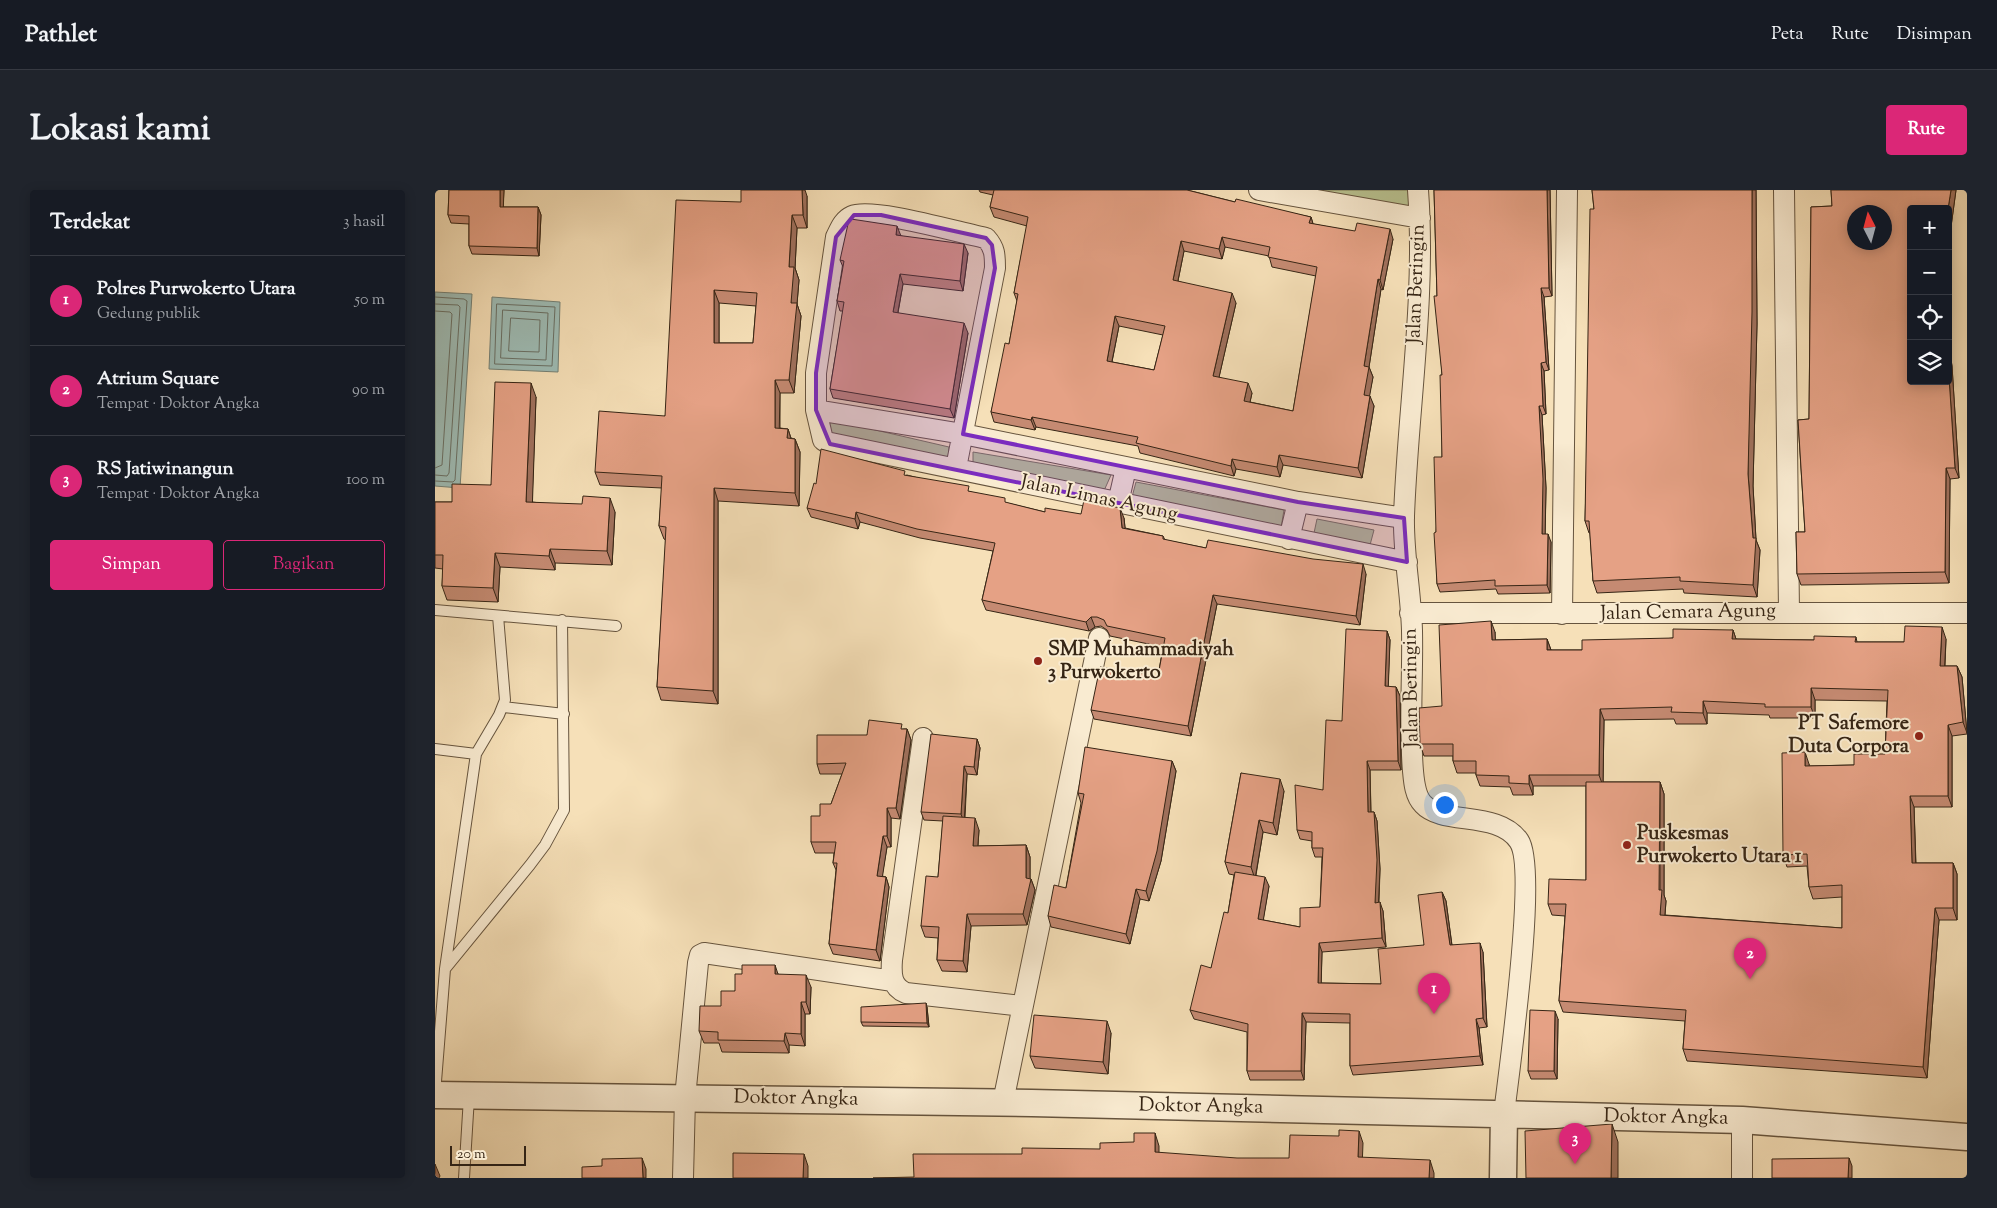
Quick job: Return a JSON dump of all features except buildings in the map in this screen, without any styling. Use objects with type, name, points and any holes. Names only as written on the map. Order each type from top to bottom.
[{"type":"street","points":[[1259,190],[1420,218]]},
{"type":"street","name":"Jalan Beringin","points":[[1418,190],[1420,218],[1414,372],[1404,518],[1410,613],[1413,769],[1416,794],[1423,805],[1435,811],[1481,820],[1512,833],[1520,842],[1525,858],[1525,912],[1504,1114]]},
{"type":"street","points":[[1562,614],[1567,190]]},
{"type":"street","points":[[1784,190],[1789,612]]},
{"type":"street","name":"Jalan Limas Agung","points":[[963,434],[995,268],[995,254],[992,245],[985,238],[881,215],[854,215],[846,220],[836,237],[816,373],[816,410],[823,440],[830,444],[957,468],[1289,539],[1407,562]]},
{"type":"street","name":"Jalan Limas Agung","points":[[816,410],[963,434],[1298,502],[1404,518]]},
{"type":"street","points":[[957,468],[963,434]]},
{"type":"street","points":[[1118,503],[1126,468]]},
{"type":"street","points":[[1289,539],[1298,502]]},
{"type":"street","name":"Jalan Cemara Agung","points":[[1410,613],[1967,613]]},
{"type":"street","points":[[1003,1102],[1021,1006],[1099,638]]},
{"type":"street","points":[[923,738],[892,960],[893,981],[899,990],[906,993],[1021,1006]]},
{"type":"street","points":[[683,1178],[685,1098],[700,955],[704,953],[893,981]]},
{"type":"street","name":"Doktor Angka","points":[[435,1095],[1003,1102],[1742,1120],[1967,1137]]},
{"type":"street","points":[[1503,1178],[1504,1114]]},
{"type":"street","points":[[1742,1120],[1743,1178]]},
{"type":"lane","points":[[435,610],[616,626]]},
{"type":"lane","points":[[435,1095],[445,969],[476,754],[504,707],[505,693],[498,616]]},
{"type":"lane","points":[[445,969],[535,858],[564,810],[562,620]]},
{"type":"lane","points":[[504,707],[564,714]]},
{"type":"lane","points":[[435,749],[476,754]]},
{"type":"lane","points":[[463,1178],[469,1096]]},
{"type":"highlighted area","points":[[854,215],[881,215],[986,238],[992,245],[995,268],[963,434],[1298,502],[1404,518],[1407,562],[830,444],[816,410],[816,373],[836,237]]},
{"type":"green space","points":[[1300,190],[1410,190],[1412,209]]},
{"type":"green space","points":[[828,419],[949,447],[948,458],[828,433]]},
{"type":"green space","points":[[973,452],[1111,475],[1103,493],[973,466]]},
{"type":"green space","points":[[1136,482],[1284,510],[1281,528],[1132,497]]},
{"type":"green space","points":[[1317,519],[1374,530],[1370,545],[1314,533]]},
{"type":"water","points":[[435,292],[472,294],[460,488],[435,486]]},
{"type":"water","points":[[492,297],[560,302],[558,372],[489,369]]},
{"type":"place","name":"SMP Muhammadiyah 3 Purwokerto","points":[[1038,661]]},
{"type":"place","name":"PT Safemore Duta Corpora","points":[[1919,736]]},
{"type":"place","name":"Puskesmas Purwokerto Utara 1","points":[[1627,845]]},
{"type":"place","name":"Atrium Square","points":[[1750,979]]},
{"type":"place","name":"Polres Purwokerto Utara","points":[[1434,1014]]},
{"type":"place","name":"RS Jatiwinangun","points":[[1575,1164]]}]
